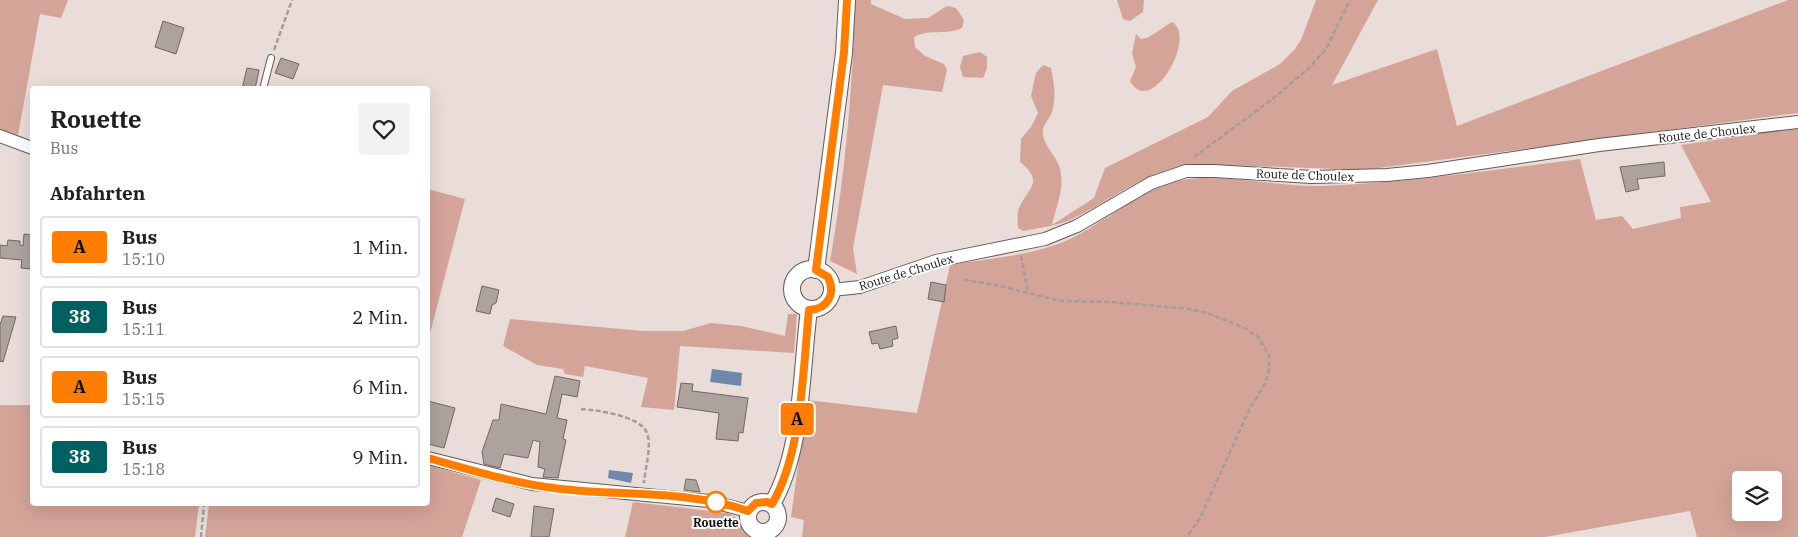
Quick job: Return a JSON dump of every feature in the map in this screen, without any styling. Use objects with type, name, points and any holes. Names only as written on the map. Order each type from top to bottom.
[{"type":"street","points":[[816,270],[844,52],[847,0]]},
{"type":"street","name":"Route de Choulex","points":[[832,290],[860,286],[936,261],[1018,245],[1061,234],[1151,183],[1186,171],[1312,177],[1387,175],[1428,171],[1599,145],[1798,122]]},
{"type":"street","points":[[0,136],[30,147]]},
{"type":"street","points":[[816,270],[828,277],[832,290],[827,302],[816,309],[809,310],[796,303],[791,290],[796,276],[802,272],[816,270]]},
{"type":"street","points":[[772,504],[785,480],[792,456],[809,310]]},
{"type":"street","points":[[430,458],[532,484],[718,502],[748,511]]},
{"type":"street","points":[[767,502],[772,504],[778,516],[774,528],[769,534],[754,530],[747,518],[748,511],[756,503],[767,502]]},
{"type":"lane","points":[[264,86],[271,58]]},
{"type":"path","points":[[271,58],[292,0]]},
{"type":"path","points":[[1189,160],[1270,101],[1309,68],[1326,48],[1350,0]]},
{"type":"path","points":[[1018,245],[1028,292]]},
{"type":"path","points":[[964,280],[1061,300],[1120,302],[1189,309],[1207,313],[1246,328],[1259,338],[1268,356],[1269,369],[1266,382],[1250,408],[1200,518],[1187,537]]},
{"type":"path","points":[[581,408],[633,419],[645,428],[648,436],[648,448],[642,494]]},
{"type":"path","points":[[201,537],[204,506]]},
{"type":"shaded area","points":[[0,0],[68,0],[61,18],[40,14],[18,135],[0,129]]},
{"type":"shaded area","points":[[855,0],[871,0],[871,4],[905,19],[928,18],[947,6],[956,8],[964,20],[962,28],[949,32],[920,34],[914,37],[915,47],[925,56],[944,64],[947,70],[942,92],[883,85],[853,248],[857,274],[830,261],[840,197],[847,131]]},
{"type":"shaded area","points":[[1117,0],[1144,0],[1143,12],[1130,21],[1123,19]]},
{"type":"shaded area","points":[[1316,0],[1378,0],[1332,85],[1437,49],[1457,126],[1788,0],[1798,0],[1798,113],[1363,170],[1199,164],[1180,167],[1147,178],[1072,219],[1048,227],[1023,231],[1018,228],[1018,211],[1033,181],[1028,170],[1020,162],[1021,139],[1031,127],[1038,113],[1031,96],[1036,73],[1043,65],[1051,68],[1054,97],[1053,109],[1043,129],[1043,136],[1058,164],[1061,176],[1061,190],[1052,225],[1094,198],[1105,168],[1208,117],[1232,91],[1280,64],[1301,40]]},
{"type":"shaded area","points":[[1172,22],[1179,30],[1176,57],[1169,71],[1159,83],[1149,90],[1139,90],[1130,81],[1136,67],[1132,53],[1136,34],[1141,39],[1145,38]]},
{"type":"shaded area","points":[[980,52],[987,57],[987,68],[983,78],[963,77],[960,67],[963,56]]},
{"type":"shaded area","points":[[1798,128],[1798,537],[1697,537],[1690,511],[1545,537],[802,537],[804,520],[791,517],[807,400],[917,413],[950,265],[1012,256],[1058,244],[1072,238],[1140,197],[1169,183],[1199,178],[1216,178],[1286,185],[1321,186],[1451,176],[1580,159],[1596,220],[1622,216],[1633,229],[1681,218],[1680,207],[1711,202],[1681,145]]},
{"type":"shaded area","points":[[430,190],[465,199],[430,333]]},
{"type":"shaded area","points":[[788,314],[797,314],[794,353],[680,346],[674,410],[641,407],[648,378],[585,366],[583,377],[565,374],[563,369],[537,365],[503,346],[510,319],[643,331],[683,331],[711,323],[741,326],[785,336]]},
{"type":"shaded area","points":[[0,405],[30,405],[30,506],[199,506],[195,537],[0,537]]},
{"type":"shaded area","points":[[430,466],[481,480],[462,537],[205,537],[209,506],[430,506]]},
{"type":"shaded area","points":[[633,502],[728,513],[738,519],[753,537],[625,537]]},
{"type":"water","points":[[712,369],[742,373],[741,386],[710,382]]},
{"type":"water","points":[[609,470],[633,473],[631,483],[608,478]]},
{"type":"building","points":[[163,21],[184,28],[176,54],[155,47]]},
{"type":"building","points":[[281,58],[299,64],[293,79],[275,73]]},
{"type":"building","points":[[247,68],[259,70],[256,86],[243,86]]},
{"type":"building","points":[[1664,162],[1665,176],[1637,179],[1639,189],[1626,192],[1620,167]]},
{"type":"building","points":[[24,234],[30,235],[30,269],[21,268],[22,260],[0,258],[0,245],[7,246],[8,240],[20,241],[20,245],[23,246]]},
{"type":"building","points":[[931,282],[946,285],[944,302],[928,299]]},
{"type":"building","points":[[482,286],[499,290],[496,303],[492,305],[490,314],[476,311]]},
{"type":"building","points":[[3,316],[16,317],[3,362],[0,361],[0,325]]},
{"type":"building","points":[[896,326],[898,338],[892,340],[893,346],[880,349],[878,343],[872,344],[869,332]]},
{"type":"building","points":[[555,376],[580,381],[577,397],[562,394],[557,418],[567,420],[563,439],[566,440],[558,478],[543,477],[545,469],[538,467],[540,442],[533,440],[528,458],[504,454],[500,468],[484,464],[482,452],[493,420],[499,420],[501,404],[546,414]]},
{"type":"building","points":[[681,383],[693,384],[692,391],[748,398],[743,433],[739,432],[738,441],[716,439],[719,413],[677,407]]},
{"type":"building","points":[[430,402],[455,408],[444,448],[430,444]]},
{"type":"building","points":[[686,479],[696,480],[700,492],[684,490]]},
{"type":"building","points":[[496,498],[514,504],[510,517],[492,511]]},
{"type":"building","points":[[534,506],[554,509],[549,537],[531,537]]},
{"type":"bus line","name":"A","points":[[430,459],[532,484],[561,489],[658,495],[718,502],[748,511],[752,506],[761,501],[772,504],[785,480],[792,456],[809,310],[822,307],[831,297],[831,283],[828,277],[816,270],[844,52],[847,0]]},
{"type":"place","name":"Rouette","points":[[716,502]]}]
